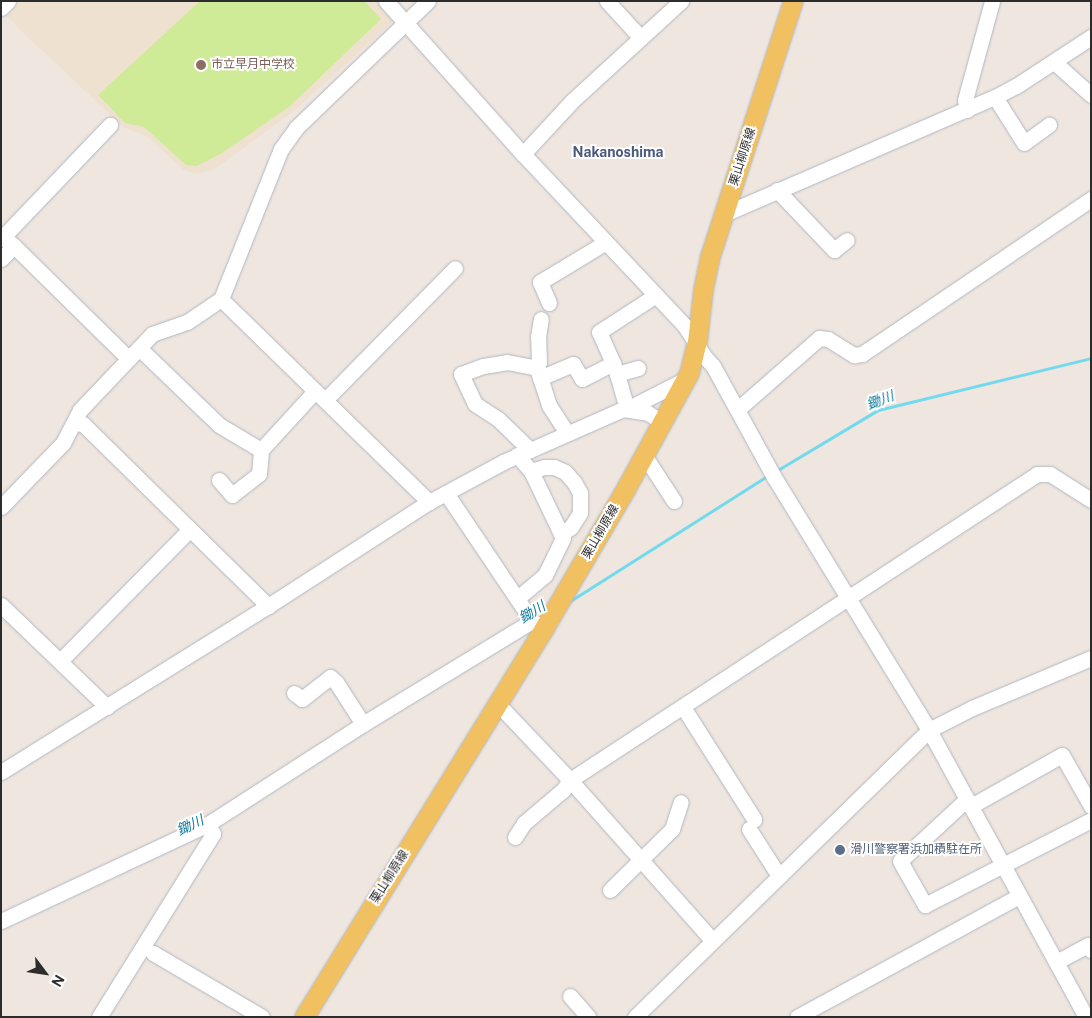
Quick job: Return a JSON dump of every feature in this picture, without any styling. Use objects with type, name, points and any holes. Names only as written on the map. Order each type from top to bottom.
[{"type":"main road","name":"栗山柳原線","points":[[304,1017],[497,703],[538,625],[644,455],[686,379],[693,361],[697,342],[703,288],[724,214],[793,1]]},
{"type":"street","points":[[1,8],[8,1]]},
{"type":"street","points":[[386,1],[523,154],[684,324],[697,342],[738,409],[774,477],[929,730],[1086,1017]]},
{"type":"street","points":[[1,507],[63,443],[75,423],[80,410],[152,334],[187,322],[221,298],[281,149],[296,128],[428,1]]},
{"type":"street","points":[[607,1],[641,38]]},
{"type":"street","points":[[523,154],[572,100],[681,1]]},
{"type":"street","points":[[967,110],[965,100],[992,1]]},
{"type":"street","points":[[724,214],[995,97],[1016,86],[1091,37]]},
{"type":"street","points":[[1054,62],[1091,95]]},
{"type":"street","points":[[995,97],[1024,143],[1050,125]]},
{"type":"street","points":[[1,259],[6,241],[110,125]]},
{"type":"street","points":[[777,190],[834,250],[846,240]]},
{"type":"street","points":[[738,409],[819,338],[828,339],[854,355],[862,354],[1091,199]]},
{"type":"street","points":[[6,241],[219,425],[261,450]]},
{"type":"street","points":[[549,302],[540,282],[606,242]]},
{"type":"street","points":[[219,480],[232,495],[259,474],[261,450],[456,268]]},
{"type":"street","points":[[627,409],[615,368],[599,332],[656,295]]},
{"type":"street","points":[[221,298],[430,502]]},
{"type":"street","points":[[541,319],[538,337],[538,373],[549,405],[567,434]]},
{"type":"street","points":[[518,598],[546,575],[563,538],[524,453],[498,419],[475,404],[461,374],[483,366],[507,362],[523,364],[538,373],[573,364],[582,380],[615,368],[638,368]]},
{"type":"street","points":[[1,772],[268,606],[430,502],[524,453],[627,409],[686,379]]},
{"type":"street","points":[[627,409],[648,413],[662,422]]},
{"type":"street","points":[[75,423],[83,424],[268,606]]},
{"type":"street","points":[[644,455],[674,501]]},
{"type":"street","points":[[531,470],[554,467],[565,472],[580,492],[580,513],[571,526],[561,534]]},
{"type":"street","points":[[515,837],[524,823],[563,790],[570,780],[1037,474],[1050,474],[1091,500]]},
{"type":"street","points":[[1,921],[208,824],[363,724],[538,625],[446,493]]},
{"type":"street","points":[[60,661],[189,530]]},
{"type":"street","points":[[1,605],[107,707]]},
{"type":"street","points":[[641,1014],[712,940],[929,730],[972,708],[1091,658]]},
{"type":"street","points":[[294,693],[302,699],[330,677],[336,682],[363,724]]},
{"type":"street","points":[[497,703],[570,780],[712,940]]},
{"type":"street","points":[[683,707],[779,876]]},
{"type":"street","points":[[1091,806],[1062,755],[969,803],[900,861],[925,906],[1002,864],[1091,820]]},
{"type":"street","points":[[610,890],[672,829],[681,802]]},
{"type":"street","points":[[99,1017],[213,834],[208,824]]},
{"type":"street","points":[[797,1017],[1019,896]]},
{"type":"street","points":[[1056,962],[1088,945],[1091,950]]},
{"type":"street","points":[[153,953],[262,1017]]},
{"type":"street","points":[[570,996],[588,1017]]},
{"type":"shaded area","name":"市立早月中学校","points":[[21,1],[378,1],[394,20],[294,111],[213,170],[195,174],[182,169],[148,137],[123,127],[7,17]]},
{"type":"green space","name":"市立早月中学校","points":[[200,1],[364,1],[381,19],[289,107],[222,153],[197,166],[186,165],[144,127],[125,123],[98,95]]},
{"type":"waterway","name":"鋤川","points":[[776,471],[878,410],[1091,358]]},
{"type":"waterway","name":"鋤川","points":[[567,603],[769,475]]},
{"type":"place","name":"市立早月中学校","points":[[201,65]]},
{"type":"place","name":"滑川警察署浜加積駐在所","points":[[840,850]]},
{"type":"district","name":"Nakanoshima","points":[[618,152]]}]
